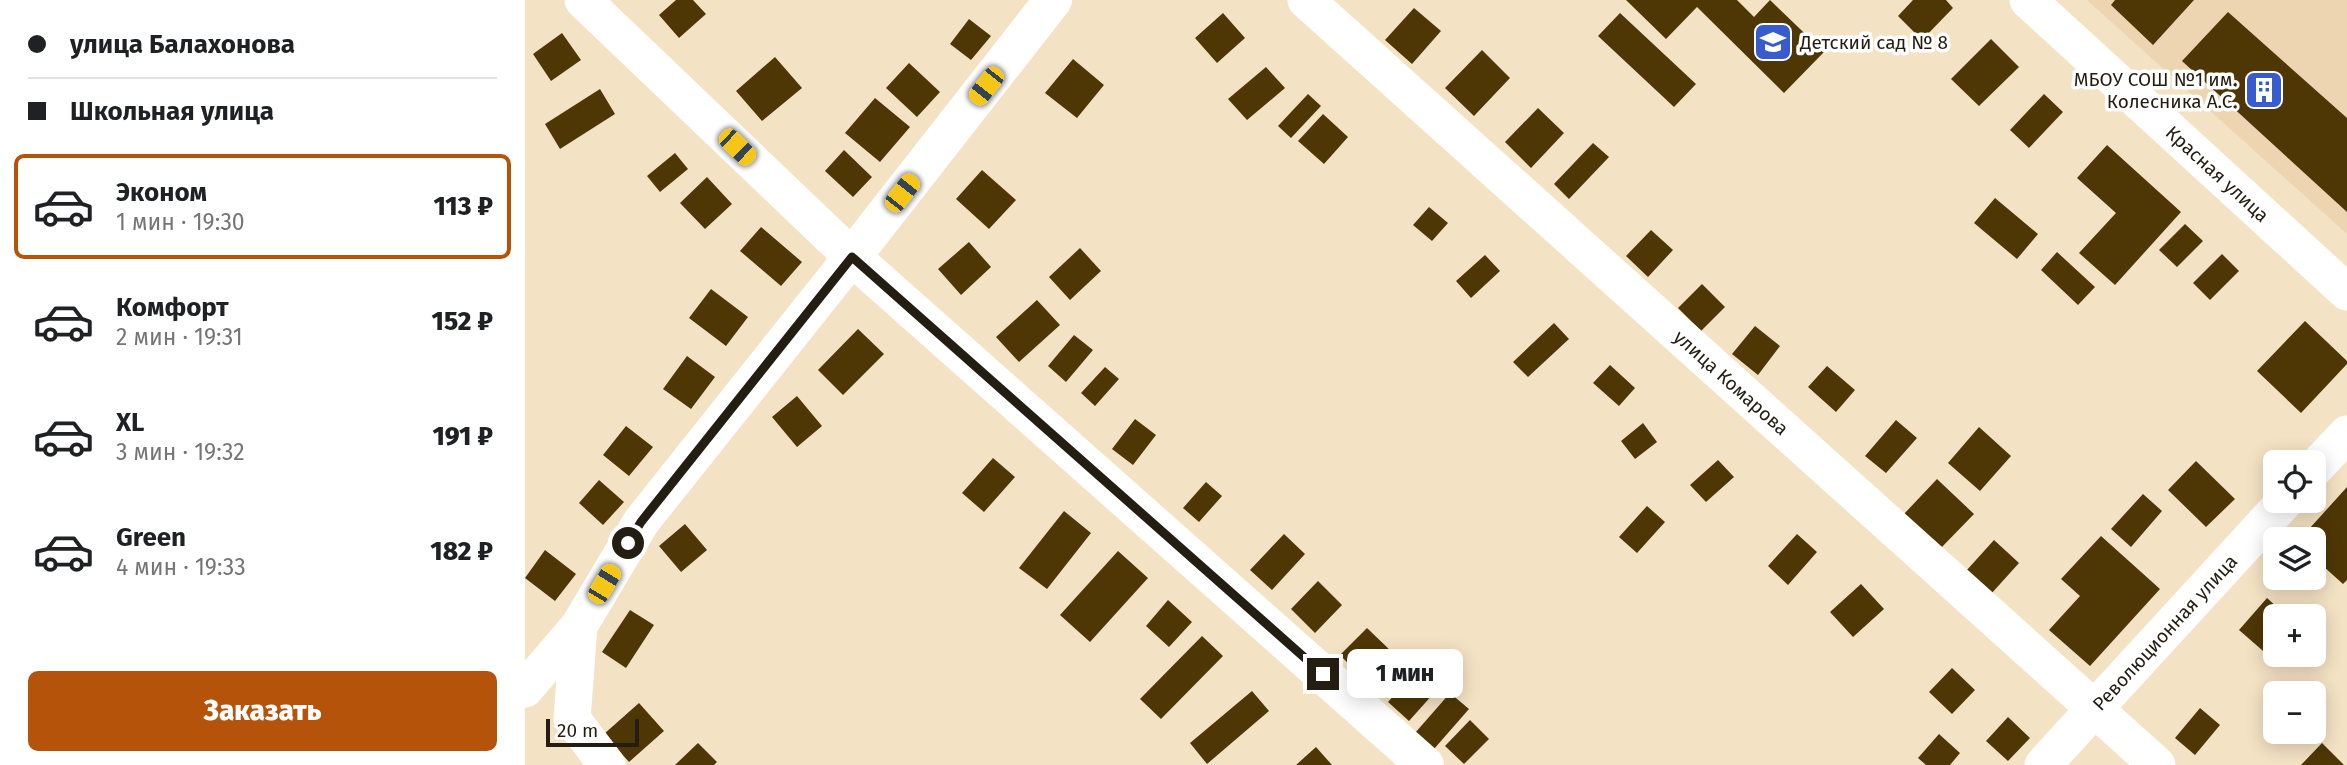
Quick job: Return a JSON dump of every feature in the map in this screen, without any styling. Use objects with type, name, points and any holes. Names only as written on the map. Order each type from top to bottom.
[{"type":"street","points":[[583,0],[852,257],[1425,765]]},
{"type":"street","points":[[525,689],[579,626],[641,522],[1053,0]]},
{"type":"street","name":"улица Комарова","points":[[1306,0],[2157,765]]},
{"type":"street","name":"Красная улица","points":[[2028,0],[2347,292]]},
{"type":"street","points":[[2326,456],[2347,434]]},
{"type":"street","name":"Революционная улица","points":[[2043,765],[2274,513]]},
{"type":"street","points":[[579,626],[572,719],[607,765]]},
{"type":"shaded area","points":[[2087,0],[2347,0],[2347,234]]},
{"type":"building","points":[[676,0],[693,0],[706,14],[679,38],[659,15]]},
{"type":"building","points":[[1626,0],[1737,0],[1754,17],[1770,0],[1824,52],[1784,93],[1697,7],[1666,39]]},
{"type":"building","points":[[1913,0],[1946,0],[1953,8],[1922,40],[1898,16]]},
{"type":"building","points":[[2115,0],[2194,0],[2153,45],[2111,5]]},
{"type":"building","points":[[1414,8],[1441,31],[1412,64],[1385,40]]},
{"type":"building","name":"МБОУ СОШ №1 им. Колесника А.С.","points":[[2228,12],[2347,118],[2347,212],[2182,61]]},
{"type":"building","points":[[1223,13],[1245,38],[1217,63],[1195,38]]},
{"type":"building","points":[[1620,13],[1696,84],[1674,107],[1598,36]]},
{"type":"building","points":[[969,19],[991,36],[971,60],[950,44]]},
{"type":"building","points":[[562,33],[581,60],[551,81],[533,54]]},
{"type":"building","points":[[1991,39],[2019,67],[1979,106],[1951,79]]},
{"type":"building","points":[[1482,50],[1510,78],[1474,116],[1445,88]]},
{"type":"building","points":[[775,57],[802,88],[762,121],[736,91]]},
{"type":"building","points":[[1073,59],[1104,85],[1077,118],[1045,93]]},
{"type":"building","points":[[909,63],[940,92],[917,117],[886,88]]},
{"type":"building","points":[[1266,67],[1285,88],[1247,120],[1228,99]]},
{"type":"building","points":[[600,89],[615,114],[560,149],[545,124]]},
{"type":"building","points":[[1308,94],[1321,106],[1291,138],[1278,126]]},
{"type":"building","points":[[2044,94],[2063,112],[2029,148],[2010,130]]},
{"type":"building","points":[[875,98],[910,127],[880,162],[845,133]]},
{"type":"building","points":[[1538,108],[1564,133],[1531,168],[1505,142]]},
{"type":"building","points":[[1323,114],[1348,137],[1324,164],[1298,141]]},
{"type":"building","points":[[1593,143],[1609,157],[1569,199],[1554,184]]},
{"type":"building","points":[[2107,145],[2181,212],[2115,285],[2079,253],[2116,213],[2077,178]]},
{"type":"building","points":[[844,150],[872,177],[853,197],[825,171]]},
{"type":"building","points":[[675,153],[688,169],[660,192],[647,176]]},
{"type":"building","points":[[982,170],[1016,200],[989,229],[956,199]]},
{"type":"building","points":[[707,177],[732,204],[705,229],[680,203]]},
{"type":"building","points":[[1995,198],[2038,234],[2017,259],[1974,223]]},
{"type":"building","points":[[1429,207],[1448,223],[1432,241],[1413,225]]},
{"type":"building","points":[[2185,224],[2203,241],[2177,267],[2159,250]]},
{"type":"building","points":[[761,227],[802,262],[781,286],[740,251]]},
{"type":"building","points":[[1651,230],[1673,250],[1648,277],[1626,256]]},
{"type":"building","points":[[969,242],[991,267],[961,295],[938,269]]},
{"type":"building","points":[[1080,248],[1101,271],[1070,300],[1049,277]]},
{"type":"building","points":[[2057,252],[2095,287],[2078,305],[2041,270]]},
{"type":"building","points":[[2222,254],[2239,271],[2210,300],[2193,283]]},
{"type":"building","points":[[1485,255],[1500,271],[1471,298],[1456,281]]},
{"type":"building","points":[[1702,284],[1725,307],[1701,331],[1678,308]]},
{"type":"building","points":[[711,289],[748,317],[726,346],[689,318]]},
{"type":"building","points":[[1037,300],[1060,325],[1019,362],[996,337]]},
{"type":"building","points":[[2305,321],[2347,364],[2301,413],[2257,371]]},
{"type":"building","points":[[1554,323],[1569,339],[1528,377],[1513,362]]},
{"type":"building","points":[[1755,326],[1780,346],[1758,375],[1732,354]]},
{"type":"building","points":[[858,329],[884,354],[843,395],[818,370]]},
{"type":"building","points":[[1074,335],[1093,350],[1066,382],[1048,366]]},
{"type":"building","points":[[687,356],[715,377],[691,409],[663,389]]},
{"type":"building","points":[[1610,365],[1635,388],[1619,406],[1593,383]]},
{"type":"building","points":[[1827,366],[1855,390],[1836,412],[1808,387]]},
{"type":"building","points":[[1105,367],[1119,379],[1095,406],[1081,393]]},
{"type":"building","points":[[797,396],[822,426],[797,447],[772,417]]},
{"type":"building","points":[[1135,419],[1156,435],[1133,465],[1112,449]]},
{"type":"building","points":[[1896,420],[1917,438],[1886,473],[1865,456]]},
{"type":"building","points":[[1643,423],[1657,442],[1635,459],[1621,441]]},
{"type":"building","points":[[626,426],[653,447],[629,476],[603,455]]},
{"type":"building","points":[[1979,427],[2011,456],[1980,491],[1948,463]]},
{"type":"building","points":[[993,458],[1015,477],[984,512],[962,493]]},
{"type":"building","points":[[1718,460],[1734,477],[1706,502],[1690,485]]},
{"type":"building","points":[[2196,461],[2235,499],[2206,527],[2168,490]]},
{"type":"building","points":[[1937,479],[1974,514],[1940,549],[1904,514]]},
{"type":"building","points":[[599,480],[624,502],[603,525],[579,503]]},
{"type":"building","points":[[1206,482],[1222,496],[1199,522],[1183,508]]},
{"type":"building","points":[[2347,487],[2347,580],[2343,584],[2326,569],[2326,527],[2311,527]]},
{"type":"building","points":[[2143,494],[2162,511],[2131,547],[2111,529]]},
{"type":"building","points":[[1647,506],[1665,522],[1637,553],[1619,537]]},
{"type":"building","points":[[1064,511],[1091,533],[1047,589],[1019,568]]},
{"type":"building","points":[[685,524],[707,550],[681,572],[659,546]]},
{"type":"building","points":[[1284,534],[1305,554],[1272,590],[1250,570]]},
{"type":"building","points":[[1797,534],[1817,552],[1788,585],[1768,566]]},
{"type":"building","points":[[2101,536],[2160,589],[2090,666],[2049,630],[2080,596],[2061,579]]},
{"type":"building","points":[[1994,540],[2019,563],[1991,594],[1966,571]]},
{"type":"building","points":[[545,550],[576,574],[555,601],[525,578]]},
{"type":"building","points":[[1118,551],[1148,578],[1090,642],[1060,615]]},
{"type":"building","points":[[1318,581],[1342,605],[1315,633],[1291,609]]},
{"type":"building","points":[[1861,584],[1884,609],[1853,637],[1830,612]]},
{"type":"building","points":[[2267,598],[2274,604],[2263,604],[2263,651],[2239,630]]},
{"type":"building","points":[[1168,600],[1192,622],[1169,647],[1146,626]]},
{"type":"building","points":[[630,610],[654,625],[626,668],[602,652]]},
{"type":"building","points":[[1367,628],[1392,652],[1364,680],[1340,655]]},
{"type":"building","points":[[1202,636],[1223,656],[1161,719],[1140,699]]},
{"type":"building","points":[[1421,665],[1442,684],[1409,721],[1388,702]]},
{"type":"building","points":[[1952,668],[1975,690],[1952,714],[1929,692]]},
{"type":"building","points":[[1252,691],[1269,711],[1207,764],[1190,743]]},
{"type":"building","points":[[1450,693],[1469,709],[1434,749],[1415,733]]},
{"type":"building","points":[[639,703],[664,731],[629,762],[604,734]]},
{"type":"building","points":[[2200,708],[2220,725],[2195,755],[2175,738]]},
{"type":"building","points":[[2008,717],[2030,738],[2008,761],[1986,741]]},
{"type":"building","points":[[1470,720],[1489,739],[1464,764],[1445,746]]},
{"type":"building","points":[[1939,734],[1960,753],[1950,765],[1926,765],[1918,758]]},
{"type":"building","points":[[698,743],[717,762],[714,765],[675,765]]},
{"type":"building","points":[[2323,744],[2344,765],[2301,765]]},
{"type":"building","points":[[1316,747],[1332,765],[1296,765]]},
{"type":"place","name":"Детский сад № 8","points":[[1773,42]]},
{"type":"place","name":"МБОУ СОШ №1 им. Колесника А.С.","points":[[2264,90]]},
{"type":"route","points":[[628,543],[641,522],[852,257],[1323,674]]}]
